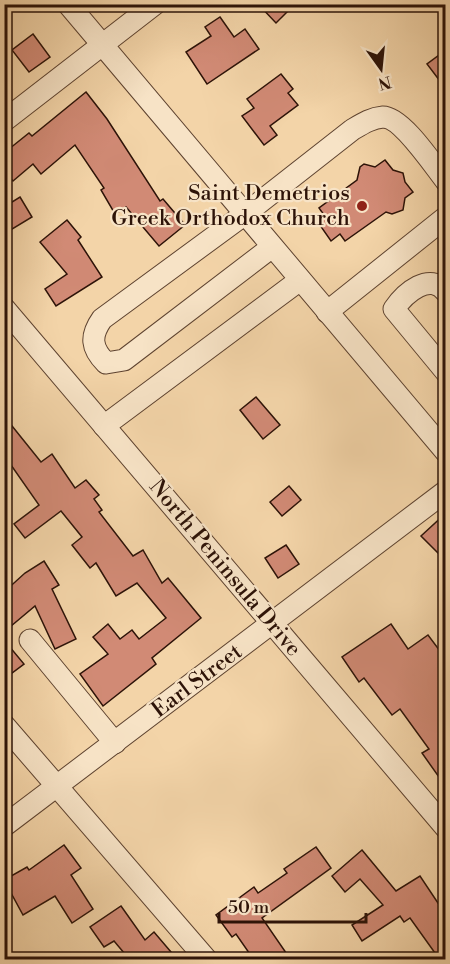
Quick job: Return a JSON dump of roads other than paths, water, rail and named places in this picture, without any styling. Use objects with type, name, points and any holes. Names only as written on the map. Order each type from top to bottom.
[{"type":"street","points":[[68,4],[446,452]]},
{"type":"street","points":[[4,121],[155,4]]},
{"type":"street","points":[[272,247],[124,360],[106,363],[97,354],[93,344],[94,330],[102,319],[245,214],[352,130],[371,119],[386,117],[401,126],[446,181]]},
{"type":"street","points":[[327,312],[446,217]]},
{"type":"street","points":[[104,426],[300,280]]},
{"type":"street","points":[[446,292],[435,283],[425,282],[400,300],[394,309],[446,372]]},
{"type":"street","name":"North Peninsula Drive","points":[[4,308],[446,828]]},
{"type":"street","name":"Earl Street","points":[[4,826],[273,625],[446,491]]},
{"type":"street","points":[[30,640],[115,743]]},
{"type":"street","points":[[4,724],[207,960]]},
{"type":"place","name":"Saint Demetrios Greek Orthodox Church","points":[[362,206]]}]
